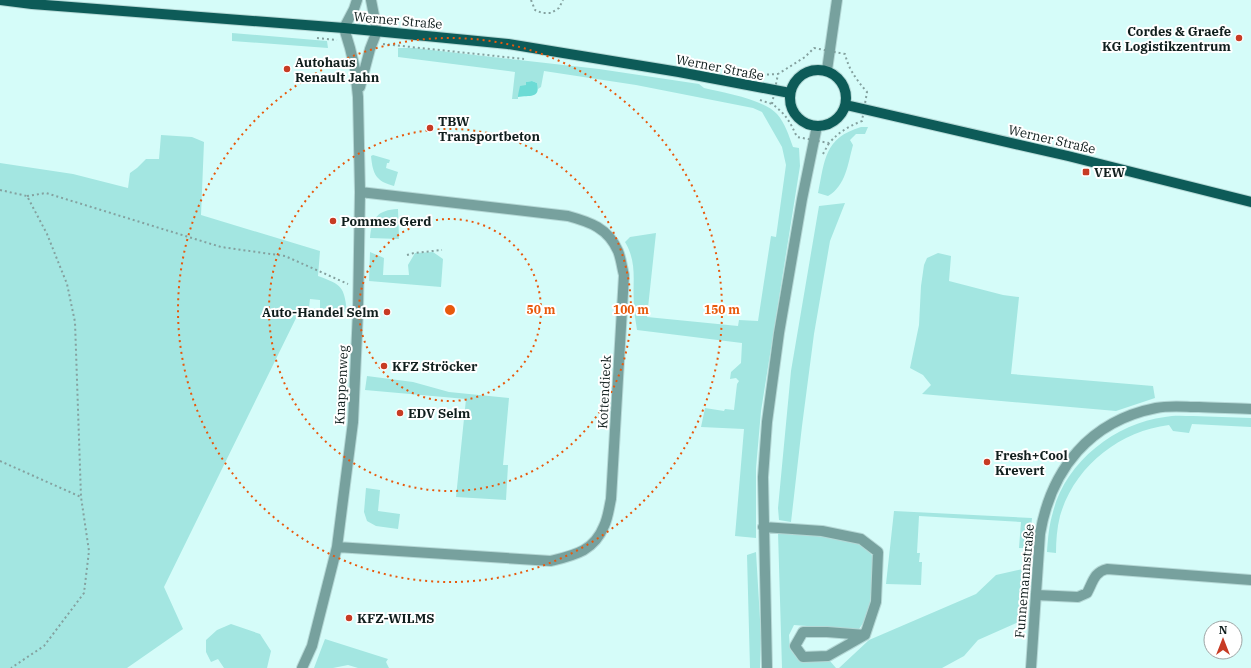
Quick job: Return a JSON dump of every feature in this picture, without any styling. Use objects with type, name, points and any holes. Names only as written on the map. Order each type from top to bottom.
[{"type":"main road","name":"Werner Straße","points":[[0,0],[32,4],[344,28],[508,44],[679,72],[790,93]]},
{"type":"main road","points":[[810,70],[827,70],[835,74],[843,84],[847,96],[846,105],[843,112],[832,123],[825,126],[809,125],[792,110],[790,93],[796,79],[802,74],[810,70]]},
{"type":"main road","name":"Werner Straße","points":[[846,105],[1068,156],[1251,202]]},
{"type":"street","points":[[344,28],[357,0]]},
{"type":"street","points":[[371,0],[377,31]]},
{"type":"street","points":[[827,70],[837,0]]},
{"type":"street","name":"Knappenweg","points":[[302,668],[312,646],[337,547],[353,422],[359,288],[360,192],[358,97],[355,69],[344,28]]},
{"type":"street","name":"Knappenweg","points":[[358,97],[364,69],[377,31]]},
{"type":"street","points":[[767,668],[763,477],[767,422],[779,333],[802,199],[817,126]]},
{"type":"street","name":"Kottendieck","points":[[337,547],[551,561],[576,555],[593,544],[604,526],[612,491],[624,275],[618,251],[606,232],[590,222],[568,216],[360,192]]},
{"type":"street","name":"Funnemannstraße","points":[[1030,668],[1040,534],[1043,515],[1050,494],[1060,474],[1072,457],[1098,432],[1116,421],[1136,413],[1157,408],[1177,406],[1251,409]]},
{"type":"street","points":[[763,527],[822,531],[861,539],[878,552],[876,602],[865,635],[828,656],[803,657],[795,646],[803,632],[865,635]]},
{"type":"street","points":[[1036,595],[1078,597],[1087,593],[1095,575],[1102,570],[1107,569],[1251,580]]},
{"type":"path","points":[[531,0],[535,10],[542,14],[551,13],[559,8],[563,0]]},
{"type":"path","points":[[317,38],[348,41]]},
{"type":"path","points":[[372,43],[528,59]]},
{"type":"path","points":[[772,104],[778,74],[805,57],[814,48],[845,54],[848,66],[855,78],[867,92],[862,120],[838,134],[829,143],[822,160]]},
{"type":"path","points":[[760,99],[772,104],[784,113],[791,123],[797,138],[829,143]]},
{"type":"path","points":[[0,190],[26,196],[46,193],[220,247],[285,256],[359,288]]},
{"type":"path","points":[[11,668],[44,646],[84,593],[89,551],[81,497],[75,322],[67,284],[47,234],[26,196]]},
{"type":"path","points":[[408,255],[442,250]]},
{"type":"path","points":[[0,461],[81,497]]},
{"type":"shaded area","points":[[232,33],[327,41],[328,48],[232,41]]},
{"type":"shaded area","points":[[398,48],[414,48],[599,69],[699,84],[704,88],[743,97],[763,104],[771,109],[780,118],[793,147],[799,148],[800,166],[761,411],[756,468],[756,538],[735,536],[744,429],[701,427],[705,408],[724,411],[725,409],[734,410],[737,384],[739,381],[736,378],[730,379],[731,372],[741,363],[742,343],[637,330],[634,308],[634,273],[632,258],[625,242],[630,237],[656,233],[647,317],[738,326],[739,320],[758,321],[771,236],[776,237],[786,165],[782,147],[762,112],[753,108],[636,85],[544,71],[541,87],[538,89],[537,83],[532,81],[526,82],[526,85],[518,95],[518,99],[512,99],[515,72],[398,57]]},
{"type":"shaded area","points":[[532,81],[537,83],[538,88],[536,94],[518,97],[520,86],[526,85],[526,82]]},
{"type":"shaded area","points":[[861,127],[868,127],[865,134],[856,134],[850,140],[853,145],[843,180],[834,192],[828,196],[818,193],[822,170],[828,152],[833,144],[840,137]]},
{"type":"shaded area","points":[[161,135],[192,137],[204,142],[201,215],[320,251],[318,276],[337,284],[345,297],[347,312],[320,308],[320,300],[310,299],[309,308],[301,308],[164,587],[183,629],[127,668],[0,668],[0,163],[73,174],[128,188],[130,173],[146,159],[159,159]]},
{"type":"shaded area","points":[[373,155],[390,160],[389,163],[387,163],[386,168],[398,172],[394,186],[383,182],[376,176],[374,173],[371,156]]},
{"type":"shaded area","points":[[845,203],[830,241],[814,334],[791,522],[779,520],[778,508],[791,371],[819,206]]},
{"type":"shaded area","points":[[398,209],[399,239],[370,238],[372,225],[377,216],[385,211]]},
{"type":"shaded area","points":[[370,252],[384,258],[383,275],[409,275],[408,265],[415,253],[433,252],[443,259],[441,287],[369,281]]},
{"type":"shaded area","points":[[938,253],[951,256],[949,281],[1003,295],[1019,297],[1011,374],[1153,386],[1155,398],[1116,411],[922,394],[931,385],[923,375],[910,368],[919,325],[921,286],[924,265],[927,258]]},
{"type":"shaded area","points":[[367,376],[413,382],[449,392],[509,398],[503,465],[508,465],[506,500],[456,497],[466,399],[365,390]]},
{"type":"shaded area","points":[[1172,416],[1251,418],[1251,427],[1192,424],[1189,433],[1173,431],[1169,425],[1133,435],[1116,444],[1101,454],[1087,467],[1076,482],[1067,498],[1060,516],[1056,553],[1047,552],[1048,537],[1053,512],[1059,494],[1069,477],[1095,448],[1128,427],[1146,421]]},
{"type":"shaded area","points":[[366,488],[380,490],[378,511],[400,514],[398,529],[376,526],[367,521],[364,512]]},
{"type":"shaded area","points":[[894,511],[1032,518],[1029,548],[1019,548],[1021,522],[919,516],[917,553],[920,553],[919,562],[922,562],[921,585],[886,584]]},
{"type":"shaded area","points":[[778,532],[799,535],[823,535],[861,544],[868,549],[874,559],[869,614],[859,629],[851,630],[794,625],[789,635],[790,649],[797,658],[803,662],[830,661],[836,668],[782,668]]},
{"type":"shaded area","points":[[756,552],[761,636],[760,668],[750,668],[747,555]]},
{"type":"shaded area","points":[[1027,568],[1025,619],[978,640],[964,656],[942,668],[839,668],[869,640],[976,594],[996,575]]},
{"type":"shaded area","points":[[231,624],[260,634],[271,651],[267,668],[224,668],[218,659],[211,662],[206,652],[206,640],[217,630]]},
{"type":"shaded area","points":[[325,639],[388,659],[386,662],[389,668],[358,668],[348,665],[333,668],[314,668]]},
{"type":"place","name":"Cordes & Graefe KG Logistikzentrum","points":[[1239,38]]},
{"type":"place","name":"Autohaus Renault Jahn","points":[[287,69]]},
{"type":"place","name":"TBW Transportbeton","points":[[430,128]]},
{"type":"place","name":"VEW","points":[[1086,172]]},
{"type":"place","name":"Pommes Gerd","points":[[333,221]]},
{"type":"place","name":"Auto-Handel Selm","points":[[387,312]]},
{"type":"place","name":"KFZ Ströcker","points":[[384,366]]},
{"type":"place","name":"EDV Selm","points":[[400,413]]},
{"type":"place","name":"Fresh+Cool Krevert","points":[[987,462]]},
{"type":"place","name":"KFZ-WILMS","points":[[349,618]]}]
